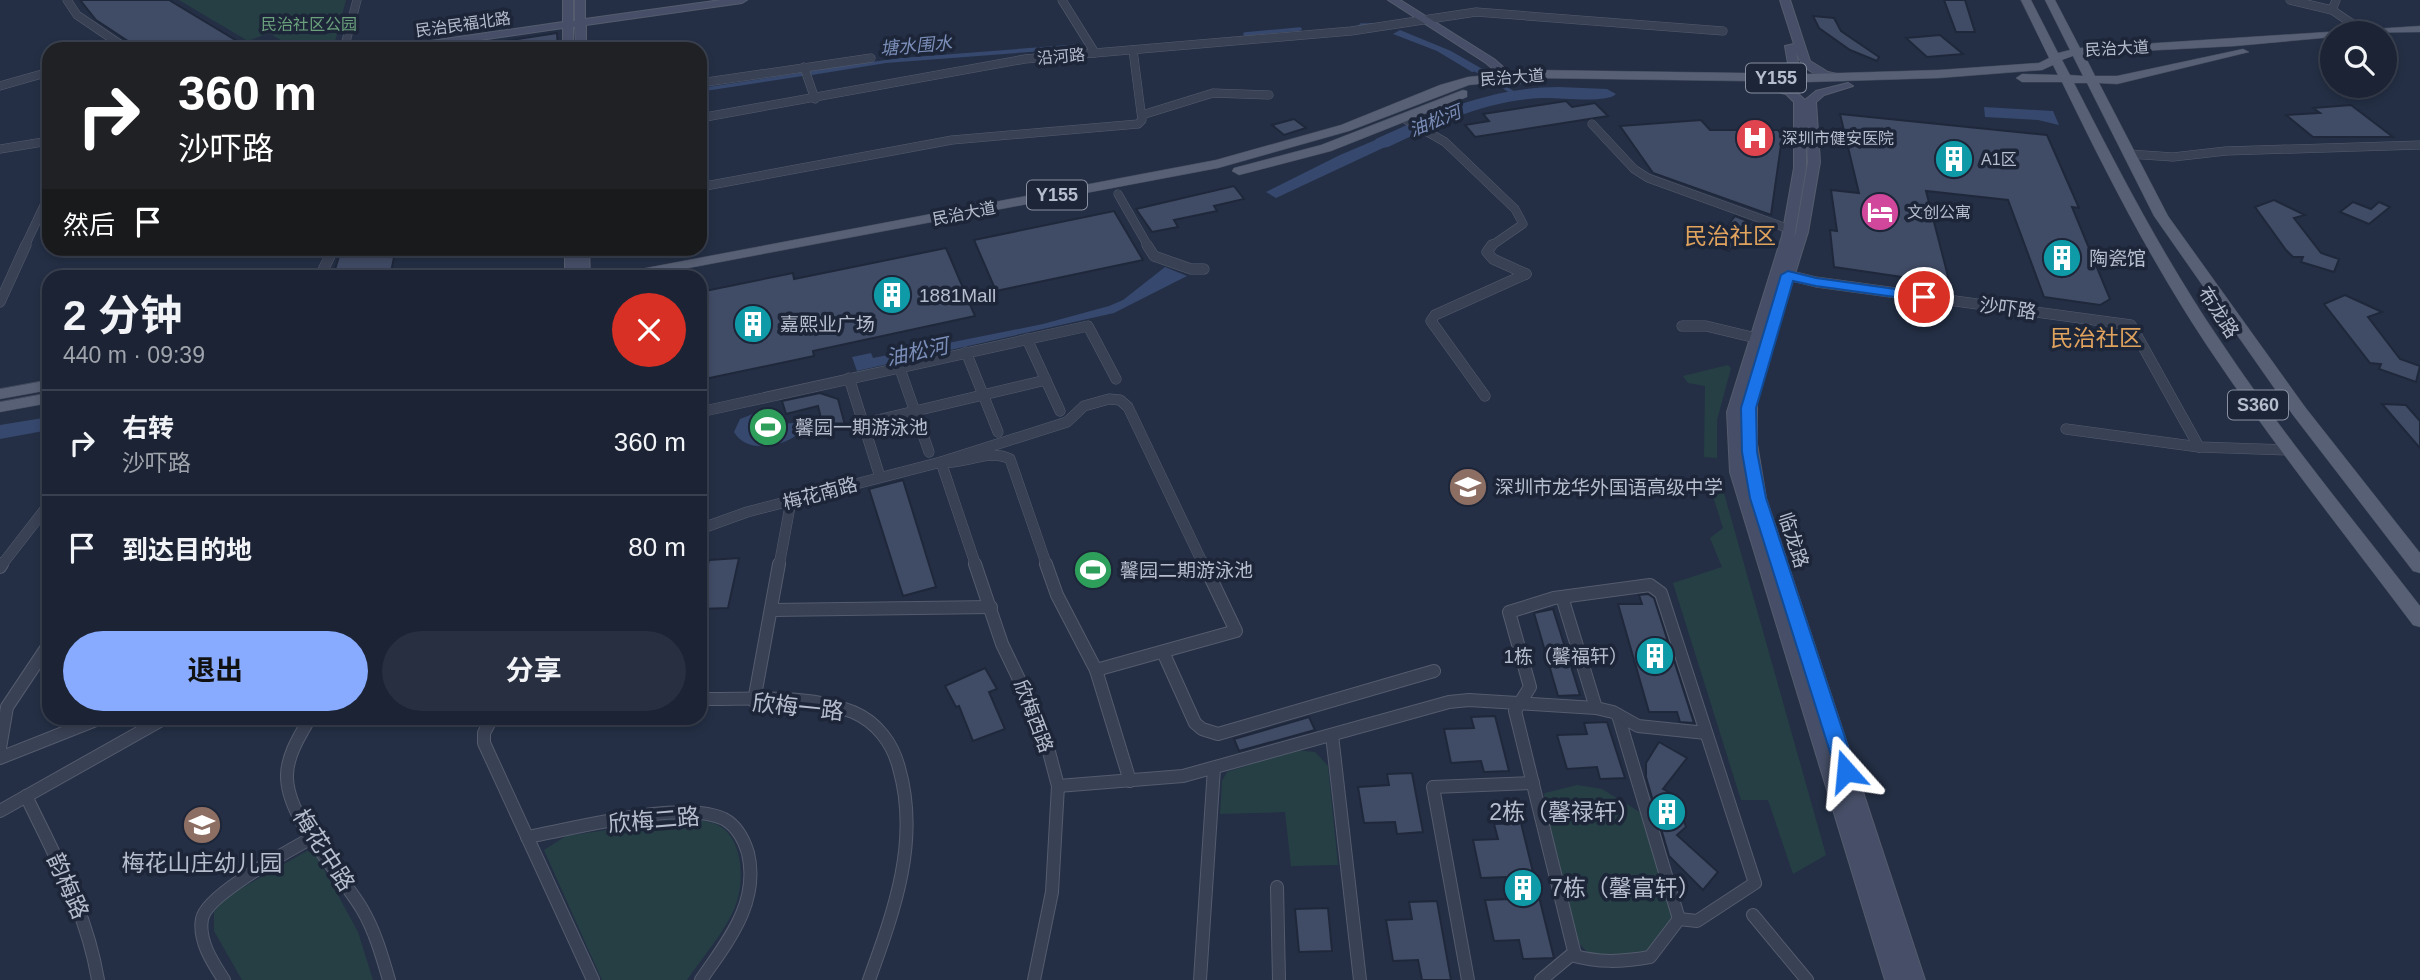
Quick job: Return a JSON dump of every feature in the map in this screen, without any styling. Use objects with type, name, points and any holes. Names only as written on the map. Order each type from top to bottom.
[{"type":"main road","points":[[568,0],[568,42]]},
{"type":"main road","points":[[580,0],[581,42]]},
{"type":"main road","name":"民治民福北路","points":[[444,42],[705,3],[742,0]]},
{"type":"main road","points":[[1775,0],[1799,59],[1817,71],[1845,82]]},
{"type":"main road","points":[[1782,78],[1793,71],[1799,59],[1785,0]]},
{"type":"main road","name":"布龙路","points":[[2025,0],[2134,213],[2188,304],[2291,450],[2420,620]]},
{"type":"main road","name":"布龙路","points":[[2050,0],[2161,216],[2223,306],[2420,566]]},
{"type":"main road","points":[[1399,1],[1490,61],[1500,81]]},
{"type":"main road","name":"民治大道","points":[[2397,30],[2420,29]]},
{"type":"main road","name":"民治大道","points":[[657,270],[1230,161],[1345,128],[1444,88],[1500,81],[1782,78],[1845,82],[2042,66],[2076,51],[2320,36]]},
{"type":"main road","points":[[2397,37],[2420,36]]},
{"type":"main road","name":"民治大道","points":[[707,272],[1269,164],[1410,121],[1450,98],[1500,81],[1763,85],[2065,78],[2117,80],[2237,53],[2320,42]]},
{"type":"main road","points":[[1763,85],[1791,93],[1805,104],[1812,97],[1845,82]]},
{"type":"main road","name":"临龙路","points":[[1805,104],[1800,168],[1783,274],[1750,398],[1748,438],[1751,466],[1762,511],[1914,980]]},
{"type":"main road","name":"临龙路","points":[[1805,104],[1814,162],[1799,247],[1783,274],[1756,338],[1734,412],[1734,444],[1738,472],[1896,980]]},
{"type":"main road","points":[[0,394],[42,386]]},
{"type":"main road","points":[[0,407],[42,399]]},
{"type":"street","points":[[67,0],[77,15],[116,42]]},
{"type":"street","points":[[346,42],[357,0]]},
{"type":"street","points":[[1062,0],[1094,52]]},
{"type":"street","points":[[2290,0],[2332,10],[2348,21]]},
{"type":"street","points":[[2332,10],[2336,0]]},
{"type":"street","name":"沿河路","points":[[707,117],[1006,62],[1369,29],[1425,19],[1491,12],[1723,31]]},
{"type":"street","points":[[707,186],[952,140],[1138,124],[1142,122],[1142,115],[1133,50]]},
{"type":"street","points":[[707,82],[805,72],[871,58]]},
{"type":"street","points":[[805,72],[815,99]]},
{"type":"street","points":[[0,86],[42,74]]},
{"type":"street","points":[[1142,115],[1213,93],[1269,95]]},
{"type":"street","points":[[1410,121],[1445,142],[1515,209],[1523,224],[1487,249],[1493,259],[1526,274],[1435,316],[1431,321],[1485,396]]},
{"type":"street","points":[[1592,124],[1634,169],[1648,178],[1763,222],[1789,229]]},
{"type":"street","points":[[0,149],[42,142]]},
{"type":"street","points":[[2129,153],[2174,157],[2227,151],[2420,145]]},
{"type":"street","points":[[1118,194],[1154,256],[1191,269],[1204,269]]},
{"type":"street","points":[[0,302],[42,210]]},
{"type":"street","name":"沙吓路","points":[[1783,274],[1816,282],[2131,325],[2199,447]]},
{"type":"street","points":[[707,410],[1088,326],[1116,379]]},
{"type":"street","points":[[1682,326],[1706,326],[1756,338]]},
{"type":"street","points":[[1027,339],[1060,411]]},
{"type":"street","points":[[966,352],[998,432]]},
{"type":"street","points":[[899,366],[929,452]]},
{"type":"street","points":[[849,378],[880,477]]},
{"type":"street","points":[[865,424],[1046,380]]},
{"type":"street","points":[[941,462],[1059,425],[1084,406],[1099,400],[1124,402],[1236,631],[1096,670]]},
{"type":"street","points":[[2066,429],[2199,447],[2291,450]]},
{"type":"street","points":[[941,462],[949,464],[998,455],[1010,460],[1057,595],[1096,670],[1130,780]]},
{"type":"street","name":"梅花南路","points":[[707,526],[941,462]]},
{"type":"street","name":"欣梅西路","points":[[941,462],[1003,644],[1044,729],[1058,786],[1052,892],[1034,980]]},
{"type":"street","points":[[754,701],[791,501]]},
{"type":"street","points":[[0,567],[42,513]]},
{"type":"street","points":[[1575,955],[1515,714],[1529,685],[1509,612],[1518,606],[1646,585],[1659,590],[1755,882],[1697,921],[1679,919]]},
{"type":"street","points":[[1562,597],[1597,708]]},
{"type":"street","points":[[772,610],[991,607]]},
{"type":"street","points":[[1163,652],[1195,723],[1202,729],[1218,734],[1434,671]]},
{"type":"street","points":[[0,748],[7,706],[42,654]]},
{"type":"street","name":"欣梅一路","points":[[707,699],[843,709],[863,716],[877,726],[892,748],[907,800],[905,862],[895,903],[869,980]]},
{"type":"street","points":[[1058,786],[1183,776],[1449,702],[1478,700],[1597,708],[1638,726],[1706,733]]},
{"type":"street","points":[[1618,715],[1679,919]]},
{"type":"street","points":[[0,758],[83,725]]},
{"type":"street","points":[[0,811],[153,725]]},
{"type":"street","name":"梅花中路","points":[[306,725],[297,742],[287,777],[293,802],[364,912],[380,948],[389,980]]},
{"type":"street","points":[[488,725],[484,733],[484,743],[593,980]]},
{"type":"street","points":[[1332,735],[1360,980]]},
{"type":"street","points":[[1200,980],[1214,768]]},
{"type":"street","points":[[1468,980],[1448,890],[1433,788],[1532,783]]},
{"type":"street","name":"韵梅路","points":[[26,796],[83,915],[94,949],[98,980]]},
{"type":"street","name":"欣梅二路","points":[[527,837],[643,818],[687,814],[723,818],[739,830],[751,871],[749,895],[736,926],[701,980]]},
{"type":"street","points":[[224,980],[205,942],[201,926],[202,915],[210,904],[225,892],[315,836]]},
{"type":"street","points":[[1277,887],[1279,980]]},
{"type":"street","points":[[1753,915],[1807,980]]},
{"type":"street","points":[[1541,980],[1568,957],[1575,955],[1595,962],[1646,958],[1654,954],[1679,919]]},
{"type":"green space","name":"民治社区公园","points":[[179,0],[346,0],[335,42],[284,42],[269,33],[248,41]]},
{"type":"green space","points":[[1728,365],[1731,368],[1717,420],[1717,458],[1704,457],[1705,386],[1688,383],[1683,376]]},
{"type":"green space","points":[[1707,477],[1720,479],[1826,855],[1793,874],[1768,800],[1741,800],[1673,583],[1722,567],[1710,538],[1723,528]]},
{"type":"green space","points":[[1296,750],[1315,752],[1328,766],[1338,865],[1291,866],[1285,812],[1220,814],[1222,781],[1227,772]]},
{"type":"green space","points":[[1577,785],[1602,789],[1643,814],[1676,918],[1657,943],[1640,955],[1619,957],[1588,953],[1578,942],[1543,798],[1545,793]]},
{"type":"green space","points":[[693,819],[714,823],[724,829],[731,836],[739,855],[740,888],[726,925],[687,980],[602,980],[544,850],[566,836]]},
{"type":"green space","points":[[307,851],[316,855],[358,932],[373,980],[242,980],[214,931],[214,912],[226,897]]},
{"type":"water","points":[[1400,30],[1451,51],[1484,70],[1472,72],[1437,51],[1393,34]]},
{"type":"water","points":[[1081,44],[1083,48],[886,63],[812,75],[811,70],[901,58]]},
{"type":"water","points":[[1984,107],[2053,111],[2059,125],[2038,120],[1985,117]]},
{"type":"water","points":[[1406,127],[1413,131],[1413,134],[1276,198],[1266,192],[1340,155]]},
{"type":"water","points":[[1165,267],[1187,276],[1114,313],[857,371],[852,357],[871,353],[873,358],[1043,324],[1109,306],[1123,300]]},
{"type":"water","name":"馨园一期游泳池","points":[[766,409],[775,411],[770,420],[772,424],[795,423],[800,426],[801,431],[786,441],[767,446],[748,444],[740,439],[734,432],[740,419]]},
{"type":"water","points":[[42,418],[42,431],[0,439],[0,425]]},
{"type":"building","points":[[80,0],[169,0],[237,41],[129,42],[96,20]]},
{"type":"building","points":[[1944,0],[1965,0],[1975,32],[1956,32]]},
{"type":"building","points":[[1813,16],[1834,18],[1841,31],[1879,57],[1877,61],[1850,50],[1819,28]]},
{"type":"building","points":[[445,21],[443,31],[423,37],[426,23]]},
{"type":"building","points":[[557,33],[558,42],[498,42]]},
{"type":"building","points":[[1940,35],[1963,54],[1927,57],[1906,38]]},
{"type":"building","points":[[1566,101],[1572,107],[1595,103],[1608,116],[1475,137],[1465,125],[1489,121],[1483,114]]},
{"type":"building","points":[[2351,105],[2393,137],[2313,137],[2286,115],[2320,113],[2313,108]]},
{"type":"building","points":[[1840,114],[2047,135],[2079,208],[2072,207],[2110,299],[2100,305],[2044,297],[2008,200],[1926,191],[1950,284],[1834,267],[1830,230],[1837,231],[1831,190],[1859,193]]},
{"type":"building","points":[[1294,119],[1306,128],[1284,135],[1272,125]]},
{"type":"building","points":[[1701,120],[1710,130],[1778,130],[1788,145],[1781,145],[1771,215],[1653,173],[1620,126]]},
{"type":"building","points":[[1234,186],[1244,199],[1214,206],[1217,211],[1174,220],[1178,227],[1152,232],[1136,209]]},
{"type":"building","points":[[2274,200],[2305,215],[2294,218],[2321,253],[2339,259],[2334,272],[2301,262],[2303,257],[2293,257],[2286,250],[2255,207]]},
{"type":"building","points":[[2353,202],[2371,209],[2379,202],[2390,207],[2369,224],[2340,212]]},
{"type":"building","points":[[1114,211],[1143,260],[996,291],[974,240]]},
{"type":"building","points":[[1735,216],[1750,222],[1729,251],[1713,245]]},
{"type":"building","points":[[946,248],[975,316],[813,351],[814,356],[707,379],[707,291],[793,273],[794,279]]},
{"type":"building","points":[[339,256],[394,256],[391,270],[335,270]]},
{"type":"building","points":[[2345,295],[2382,312],[2368,317],[2400,359],[2420,366],[2416,382],[2379,369],[2381,364],[2370,363],[2324,304]]},
{"type":"building","points":[[820,393],[838,399],[845,425],[824,430],[818,406],[786,414],[782,401]]},
{"type":"building","points":[[2382,404],[2406,405],[2420,421],[2420,448]]},
{"type":"building","points":[[903,480],[936,587],[903,596],[869,489]]},
{"type":"building","points":[[739,558],[728,608],[707,609],[709,560]]},
{"type":"building","name":"1栋（馨福轩）","points":[[1648,594],[1654,598],[1694,723],[1680,722],[1677,712],[1649,712],[1618,604],[1642,604],[1639,595]]},
{"type":"building","points":[[1553,609],[1580,695],[1558,696],[1534,613]]},
{"type":"building","points":[[985,668],[997,689],[989,692],[1005,729],[973,741],[959,706],[956,707],[945,686]]},
{"type":"building","points":[[1495,716],[1509,771],[1484,772],[1481,761],[1451,763],[1444,729],[1474,728],[1471,717]]},
{"type":"building","points":[[1309,717],[1315,730],[1239,751],[1234,739]]},
{"type":"building","points":[[1607,722],[1625,778],[1600,779],[1597,767],[1567,769],[1557,735],[1587,734],[1584,723]]},
{"type":"building","name":"2栋（馨禄轩）","points":[[1659,742],[1687,758],[1663,789],[1676,796],[1686,827],[1677,835],[1718,872],[1703,890],[1669,856],[1646,777],[1646,763]]},
{"type":"building","points":[[1412,773],[1423,832],[1397,834],[1395,822],[1364,823],[1358,787],[1389,785],[1387,774]]},
{"type":"building","name":"7栋（馨富轩）","points":[[1521,823],[1554,958],[1523,959],[1519,940],[1494,941],[1485,900],[1511,899],[1506,877],[1481,878],[1473,840],[1498,839],[1494,824]]},
{"type":"building","points":[[1437,901],[1451,980],[1422,980],[1418,960],[1393,961],[1386,920],[1412,919],[1409,902]]},
{"type":"building","points":[[1328,908],[1332,951],[1299,952],[1295,909]]},
{"type":"waterway","name":"塘水围水","points":[[1361,25],[1374,25]]},
{"type":"waterway","name":"塘水围水","points":[[1245,34],[1300,29]]},
{"type":"waterway","name":"塘水围水","points":[[1474,69],[1517,95]]},
{"type":"waterway","name":"塘水围水","points":[[707,89],[817,72]]},
{"type":"waterway","name":"油松河","points":[[1382,143],[1454,111],[1492,99],[1540,92],[1607,94]]},
{"type":"place","name":"深圳市健安医院","points":[[1755,138]]},
{"type":"place","name":"A1区","points":[[1954,159]]},
{"type":"place","name":"文创公寓","points":[[1880,212]]},
{"type":"place","name":"陶瓷馆","points":[[2062,258]]},
{"type":"place","name":"1881Mall","points":[[892,295]]},
{"type":"place","name":"嘉熙业广场","points":[[753,324]]},
{"type":"place","name":"馨园一期游泳池","points":[[768,427]]},
{"type":"place","name":"深圳市龙华外国语高级中学","points":[[1468,487]]},
{"type":"place","name":"馨园二期游泳池","points":[[1093,570]]},
{"type":"place","name":"1栋（馨福轩）","points":[[1655,656]]},
{"type":"place","name":"2栋（馨禄轩）","points":[[1667,812]]},
{"type":"place","name":"梅花山庄幼儿园","points":[[202,825]]},
{"type":"place","name":"7栋（馨富轩）","points":[[1523,888]]},
{"type":"district","name":"民治社区","points":[[1730,236]]},
{"type":"district","name":"民治社区","points":[[2096,338]]},
{"type":"route","points":[[1846,771],[1758,498],[1751,466],[1748,408],[1788,275],[1816,282],[1924,297]]}]
